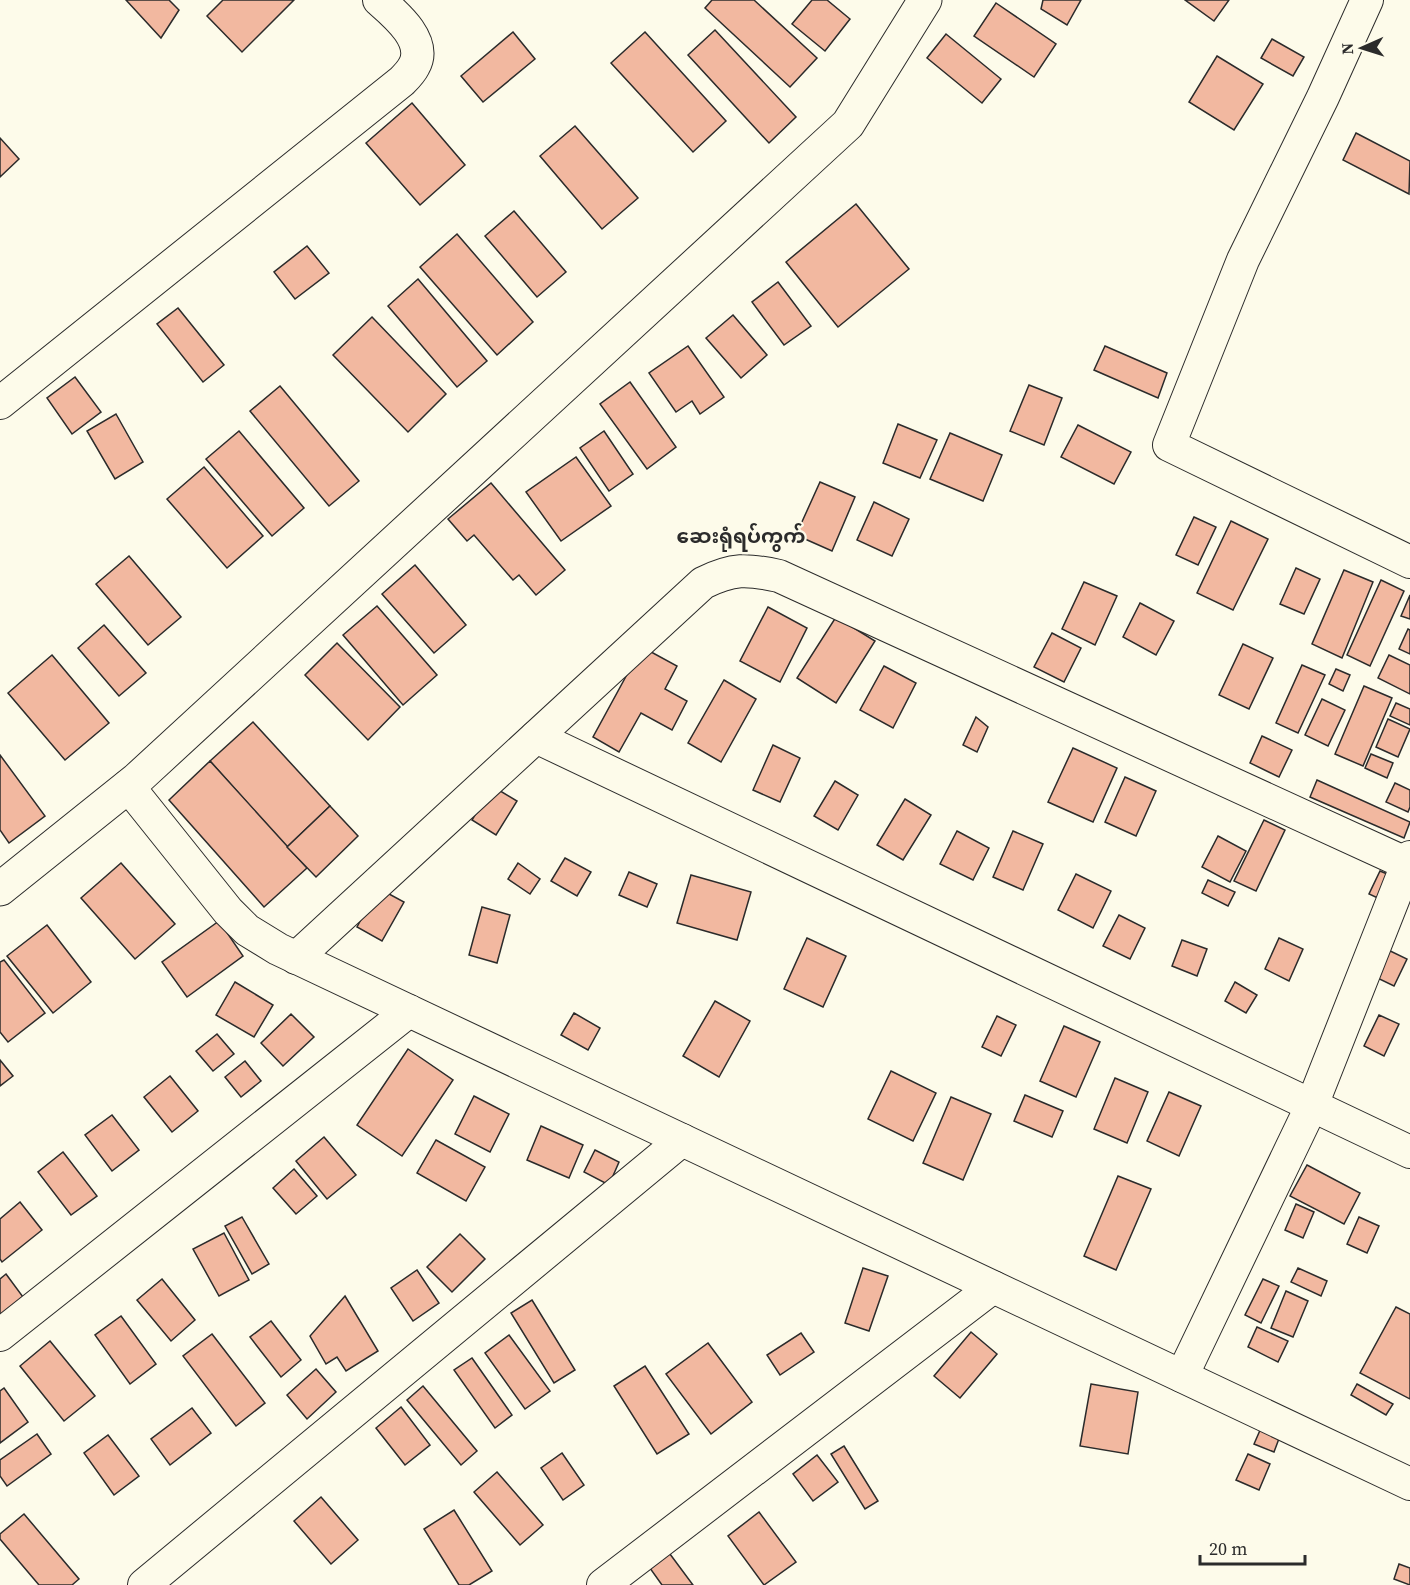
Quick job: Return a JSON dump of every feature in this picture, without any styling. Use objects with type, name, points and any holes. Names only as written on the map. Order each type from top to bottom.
[{"type":"street","points":[[0,403],[402,81],[415,64],[417,49],[409,29],[379,0]]},
{"type":"street","points":[[0,889],[128,786],[848,124],[926,0]]},
{"type":"street","points":[[1367,0],[1323,97],[1243,260],[1169,445],[1410,562]]},
{"type":"street","points":[[296,958],[704,584],[719,575],[740,571],[755,571],[779,576],[1409,862],[1312,1106],[1182,1376]]},
{"type":"street","points":[[536,737],[1410,1152]]},
{"type":"street","points":[[128,786],[235,918],[247,930],[278,949],[1410,1484]]},
{"type":"street","points":[[0,1335],[409,1011]]},
{"type":"street","points":[[144,1585],[682,1140]]},
{"type":"street","points":[[603,1585],[993,1287]]},
{"type":"building","points":[[126,0],[169,0],[179,10],[161,38]]},
{"type":"building","points":[[223,0],[294,0],[242,52],[207,16]]},
{"type":"building","points":[[712,0],[754,0],[817,58],[790,87],[705,8]]},
{"type":"building","points":[[812,0],[827,0],[850,19],[825,51],[792,24]]},
{"type":"building","points":[[1043,0],[1081,0],[1067,25],[1041,9]]},
{"type":"building","points":[[1185,0],[1229,0],[1214,21]]},
{"type":"building","points":[[996,3],[1056,44],[1034,77],[974,36]]},
{"type":"building","points":[[715,30],[796,117],[769,143],[688,55]]},
{"type":"building","points":[[513,32],[535,59],[483,102],[461,76]]},
{"type":"building","points":[[645,32],[726,121],[693,152],[611,63]]},
{"type":"building","points":[[946,34],[1001,79],[982,103],[927,58]]},
{"type":"building","points":[[1272,39],[1304,57],[1293,76],[1261,58]]},
{"type":"building","points":[[1217,56],[1263,84],[1234,130],[1189,102]]},
{"type":"building","points":[[412,103],[465,165],[420,205],[366,143]]},
{"type":"building","points":[[575,126],[638,198],[602,229],[540,156]]},
{"type":"building","points":[[1356,133],[1410,161],[1409,194],[1343,160]]},
{"type":"building","points":[[0,138],[19,159],[0,177]]},
{"type":"building","points":[[856,204],[909,269],[838,327],[786,262]]},
{"type":"building","points":[[514,211],[566,272],[537,297],[485,236]]},
{"type":"building","points":[[457,234],[533,322],[497,355],[420,267]]},
{"type":"building","points":[[307,246],[329,273],[295,299],[274,272]]},
{"type":"building","points":[[418,279],[487,361],[457,387],[388,306]]},
{"type":"building","points":[[778,282],[811,326],[784,345],[752,302]]},
{"type":"building","points":[[178,308],[224,365],[203,382],[157,324]]},
{"type":"building","points":[[733,315],[767,355],[741,378],[706,338]]},
{"type":"building","points":[[372,317],[446,394],[408,432],[333,355]]},
{"type":"building","points":[[688,346],[724,397],[700,414],[692,401],[676,412],[649,373]]},
{"type":"building","points":[[1105,346],[1167,373],[1158,398],[1094,370]]},
{"type":"building","points":[[75,377],[101,412],[72,434],[47,398]]},
{"type":"building","points":[[630,382],[676,447],[647,469],[600,404]]},
{"type":"building","points":[[1029,385],[1062,398],[1044,445],[1010,431]]},
{"type":"building","points":[[280,386],[359,481],[329,506],[250,411]]},
{"type":"building","points":[[116,414],[143,462],[115,479],[87,431]]},
{"type":"building","points":[[898,424],[937,440],[920,478],[883,463]]},
{"type":"building","points":[[1078,425],[1131,452],[1114,484],[1061,457]]},
{"type":"building","points":[[239,431],[304,508],[272,536],[206,459]]},
{"type":"building","points":[[604,431],[633,474],[609,491],[580,448]]},
{"type":"building","points":[[950,433],[1002,455],[983,501],[930,479]]},
{"type":"building","points":[[576,457],[611,506],[561,541],[526,492]]},
{"type":"building","points":[[204,467],[263,536],[227,568],[167,499]]},
{"type":"building","points":[[820,482],[855,497],[832,551],[796,535]]},
{"type":"building","points":[[491,483],[565,570],[536,595],[519,575],[513,580],[474,535],[467,541],[448,519]]},
{"type":"building","points":[[874,502],[909,519],[892,556],[857,540]]},
{"type":"building","points":[[1194,517],[1216,527],[1198,565],[1176,555]]},
{"type":"building","points":[[1231,521],[1268,539],[1233,610],[1197,593]]},
{"type":"building","points":[[129,556],[181,617],[148,645],[96,584]]},
{"type":"building","points":[[415,565],[466,625],[434,653],[382,594]]},
{"type":"building","points":[[1296,568],[1320,579],[1304,614],[1280,604]]},
{"type":"building","points":[[1344,570],[1373,582],[1342,658],[1312,644]]},
{"type":"building","points":[[1381,580],[1404,591],[1370,666],[1347,655]]},
{"type":"building","points":[[1084,582],[1117,596],[1095,645],[1062,629]]},
{"type":"building","points":[[1410,595],[1410,619],[1401,616]]},
{"type":"building","points":[[1140,603],[1174,621],[1156,655],[1123,637]]},
{"type":"building","points":[[377,606],[437,675],[403,705],[343,635]]},
{"type":"building","points":[[768,607],[807,628],[780,682],[740,661]]},
{"type":"building","points":[[836,617],[875,641],[836,703],[797,678]]},
{"type":"building","points":[[104,625],[146,673],[119,696],[78,648]]},
{"type":"building","points":[[1408,629],[1410,630],[1410,654],[1399,649]]},
{"type":"building","points":[[1052,633],[1081,648],[1064,682],[1034,667]]},
{"type":"building","points":[[337,643],[400,707],[368,740],[305,675]]},
{"type":"building","points":[[1243,644],[1273,658],[1249,709],[1219,695]]},
{"type":"building","points":[[642,647],[677,666],[665,689],[687,701],[672,730],[641,713],[619,752],[593,737]]},
{"type":"building","points":[[52,655],[109,723],[65,760],[8,693]]},
{"type":"building","points":[[1389,655],[1410,665],[1410,694],[1378,678]]},
{"type":"building","points":[[1302,665],[1325,675],[1298,733],[1276,723]]},
{"type":"building","points":[[884,666],[916,683],[893,728],[860,710]]},
{"type":"building","points":[[1336,669],[1350,675],[1343,691],[1329,684]]},
{"type":"building","points":[[724,680],[756,699],[721,762],[688,743]]},
{"type":"building","points":[[1364,686],[1392,698],[1363,766],[1335,754]]},
{"type":"building","points":[[1322,699],[1345,710],[1328,746],[1305,735]]},
{"type":"building","points":[[1396,703],[1410,709],[1410,725],[1390,716]]},
{"type":"building","points":[[976,717],[988,727],[977,752],[963,745]]},
{"type":"building","points":[[1388,719],[1410,729],[1398,757],[1376,747]]},
{"type":"building","points":[[253,722],[330,806],[287,847],[210,761]]},
{"type":"building","points":[[1262,736],[1292,750],[1279,777],[1250,763]]},
{"type":"building","points":[[773,745],[800,758],[780,802],[753,790]]},
{"type":"building","points":[[1073,748],[1117,768],[1093,822],[1048,802]]},
{"type":"building","points":[[1371,754],[1393,763],[1387,778],[1365,768]]},
{"type":"building","points":[[0,755],[45,816],[9,843],[0,830]]},
{"type":"building","points":[[210,761],[307,868],[264,907],[169,800]]},
{"type":"building","points":[[1125,777],[1156,791],[1136,836],[1105,822]]},
{"type":"building","points":[[1317,780],[1410,822],[1404,838],[1310,797]]},
{"type":"building","points":[[835,781],[858,795],[838,830],[814,816]]},
{"type":"building","points":[[1395,783],[1410,790],[1408,812],[1386,802]]},
{"type":"building","points":[[492,786],[517,801],[496,835],[472,820]]},
{"type":"building","points":[[905,799],[931,815],[903,860],[877,845]]},
{"type":"building","points":[[330,806],[358,836],[316,877],[287,847]]},
{"type":"building","points":[[1264,820],[1285,830],[1256,891],[1234,881]]},
{"type":"building","points":[[957,831],[989,848],[973,880],[940,864]]},
{"type":"building","points":[[1013,831],[1043,844],[1023,890],[993,877]]},
{"type":"building","points":[[1218,836],[1246,851],[1230,882],[1202,867]]},
{"type":"building","points":[[565,858],[591,872],[577,896],[551,881]]},
{"type":"building","points":[[121,863],[175,924],[135,959],[81,898]]},
{"type":"building","points":[[518,863],[540,879],[530,894],[508,879]]},
{"type":"building","points":[[1380,871],[1392,876],[1382,900],[1369,894]]},
{"type":"building","points":[[629,872],[657,884],[647,907],[619,895]]},
{"type":"building","points":[[1076,874],[1111,891],[1093,928],[1058,910]]},
{"type":"building","points":[[691,875],[751,892],[737,940],[677,923]]},
{"type":"building","points":[[1208,880],[1235,892],[1228,906],[1202,893]]},
{"type":"building","points":[[378,888],[404,902],[382,941],[357,927]]},
{"type":"building","points":[[482,907],[510,915],[497,963],[469,955]]},
{"type":"building","points":[[1119,915],[1145,928],[1130,959],[1103,946]]},
{"type":"building","points":[[219,921],[243,956],[187,997],[162,962]]},
{"type":"building","points":[[47,925],[91,982],[53,1013],[7,956]]},
{"type":"building","points":[[807,938],[846,956],[823,1007],[784,989]]},
{"type":"building","points":[[1279,938],[1303,949],[1289,981],[1265,969]]},
{"type":"building","points":[[1182,940],[1207,949],[1197,976],[1172,966]]},
{"type":"building","points":[[1382,947],[1407,959],[1394,986],[1369,974]]},
{"type":"building","points":[[4,960],[45,1013],[8,1042],[0,1032],[0,962]]},
{"type":"building","points":[[235,982],[273,1005],[254,1037],[216,1015]]},
{"type":"building","points":[[1235,982],[1257,995],[1246,1013],[1225,1001]]},
{"type":"building","points":[[715,1001],[750,1021],[719,1077],[683,1056]]},
{"type":"building","points":[[574,1013],[600,1028],[588,1050],[561,1035]]},
{"type":"building","points":[[291,1014],[314,1037],[283,1066],[261,1043]]},
{"type":"building","points":[[1379,1015],[1399,1024],[1384,1056],[1364,1046]]},
{"type":"building","points":[[997,1016],[1016,1025],[1001,1056],[982,1047]]},
{"type":"building","points":[[1064,1026],[1100,1042],[1076,1097],[1040,1081]]},
{"type":"building","points":[[217,1034],[234,1054],[213,1071],[196,1051]]},
{"type":"building","points":[[408,1049],[453,1080],[402,1156],[357,1125]]},
{"type":"building","points":[[0,1060],[13,1076],[0,1086]]},
{"type":"building","points":[[245,1061],[261,1081],[241,1097],[225,1077]]},
{"type":"building","points":[[891,1071],[936,1093],[913,1141],[868,1119]]},
{"type":"building","points":[[170,1076],[198,1111],[172,1132],[144,1097]]},
{"type":"building","points":[[1115,1078],[1148,1092],[1127,1143],[1094,1129]]},
{"type":"building","points":[[1169,1092],[1201,1106],[1179,1156],[1147,1141]]},
{"type":"building","points":[[1025,1095],[1063,1111],[1052,1137],[1014,1121]]},
{"type":"building","points":[[474,1096],[509,1114],[490,1152],[455,1134]]},
{"type":"building","points":[[951,1097],[991,1114],[963,1180],[923,1163]]},
{"type":"building","points":[[112,1115],[139,1150],[112,1171],[85,1135]]},
{"type":"building","points":[[541,1126],[583,1145],[569,1178],[527,1160]]},
{"type":"building","points":[[324,1137],[356,1175],[327,1199],[296,1161]]},
{"type":"building","points":[[436,1140],[485,1167],[466,1201],[417,1173]]},
{"type":"building","points":[[595,1150],[619,1162],[609,1185],[584,1172]]},
{"type":"building","points":[[63,1152],[97,1196],[71,1215],[38,1172]]},
{"type":"building","points":[[1307,1165],[1360,1193],[1344,1224],[1290,1196]]},
{"type":"building","points":[[294,1169],[317,1196],[296,1214],[273,1188]]},
{"type":"building","points":[[1118,1176],[1151,1189],[1116,1270],[1084,1256]]},
{"type":"building","points":[[20,1202],[42,1230],[2,1262],[0,1259],[0,1219]]},
{"type":"building","points":[[1296,1204],[1314,1212],[1303,1238],[1285,1230]]},
{"type":"building","points":[[242,1217],[269,1264],[252,1274],[225,1226]]},
{"type":"building","points":[[1359,1217],[1379,1226],[1367,1253],[1347,1244]]},
{"type":"building","points":[[224,1233],[249,1280],[219,1296],[193,1249]]},
{"type":"building","points":[[460,1234],[485,1259],[452,1292],[427,1267]]},
{"type":"building","points":[[863,1268],[888,1276],[869,1331],[845,1323]]},
{"type":"building","points":[[1298,1268],[1327,1281],[1321,1296],[1291,1282]]},
{"type":"building","points":[[417,1270],[439,1303],[413,1321],[391,1288]]},
{"type":"building","points":[[6,1274],[26,1301],[0,1322],[0,1279]]},
{"type":"building","points":[[162,1279],[195,1320],[171,1341],[137,1300]]},
{"type":"building","points":[[1263,1279],[1279,1286],[1261,1323],[1245,1315]]},
{"type":"building","points":[[1286,1291],[1308,1301],[1293,1337],[1271,1328]]},
{"type":"building","points":[[345,1296],[378,1351],[346,1371],[337,1357],[326,1364],[310,1336]]},
{"type":"building","points":[[532,1300],[575,1370],[554,1383],[511,1313]]},
{"type":"building","points":[[1396,1307],[1410,1314],[1410,1399],[1360,1373]]},
{"type":"building","points":[[121,1316],[156,1364],[130,1384],[95,1335]]},
{"type":"building","points":[[271,1321],[301,1360],[281,1377],[250,1337]]},
{"type":"building","points":[[1257,1327],[1288,1341],[1278,1362],[1248,1347]]},
{"type":"building","points":[[971,1332],[997,1354],[960,1398],[934,1376]]},
{"type":"building","points":[[801,1333],[814,1352],[780,1375],[767,1355]]},
{"type":"building","points":[[212,1334],[265,1403],[236,1426],[183,1356]]},
{"type":"building","points":[[509,1335],[550,1391],[525,1409],[485,1353]]},
{"type":"building","points":[[50,1341],[95,1396],[64,1421],[20,1366]]},
{"type":"building","points":[[708,1343],[752,1402],[711,1434],[666,1374]]},
{"type":"building","points":[[472,1358],[512,1415],[495,1428],[454,1370]]},
{"type":"building","points":[[645,1366],[689,1434],[657,1454],[614,1386]]},
{"type":"building","points":[[316,1369],[336,1392],[307,1419],[287,1395]]},
{"type":"building","points":[[1091,1384],[1138,1392],[1128,1454],[1080,1446]]},
{"type":"building","points":[[1357,1384],[1393,1404],[1386,1415],[1351,1395]]},
{"type":"building","points":[[423,1386],[477,1451],[461,1465],[407,1400]]},
{"type":"building","points":[[4,1388],[28,1422],[0,1443],[0,1391]]},
{"type":"building","points":[[401,1407],[430,1445],[405,1465],[376,1428]]},
{"type":"building","points":[[192,1408],[211,1433],[170,1465],[151,1439]]},
{"type":"building","points":[[1261,1428],[1280,1436],[1274,1452],[1254,1444]]},
{"type":"building","points":[[37,1434],[51,1454],[7,1486],[0,1476],[0,1460]]},
{"type":"building","points":[[108,1435],[139,1476],[114,1495],[84,1453]]},
{"type":"building","points":[[844,1446],[878,1501],[865,1509],[831,1454]]},
{"type":"building","points":[[562,1453],[584,1485],[563,1500],[541,1468]]},
{"type":"building","points":[[1248,1454],[1270,1464],[1259,1490],[1236,1480]]},
{"type":"building","points":[[817,1455],[838,1482],[813,1501],[793,1474]]},
{"type":"building","points":[[497,1472],[543,1525],[520,1545],[474,1492]]},
{"type":"building","points":[[321,1497],[358,1540],[331,1564],[294,1521]]},
{"type":"building","points":[[454,1510],[492,1571],[469,1585],[459,1585],[424,1529]]},
{"type":"building","points":[[759,1512],[796,1562],[764,1585],[728,1536]]},
{"type":"building","points":[[24,1514],[79,1579],[72,1585],[39,1585],[0,1539],[0,1534]]},
{"type":"building","points":[[667,1550],[693,1585],[662,1585],[647,1564]]},
{"type":"building","points":[[1399,1564],[1410,1568],[1410,1585],[1394,1579]]},
{"type":"district","name":"ဆေးရုံရပ်ကွက်","points":[[741,536]]}]
